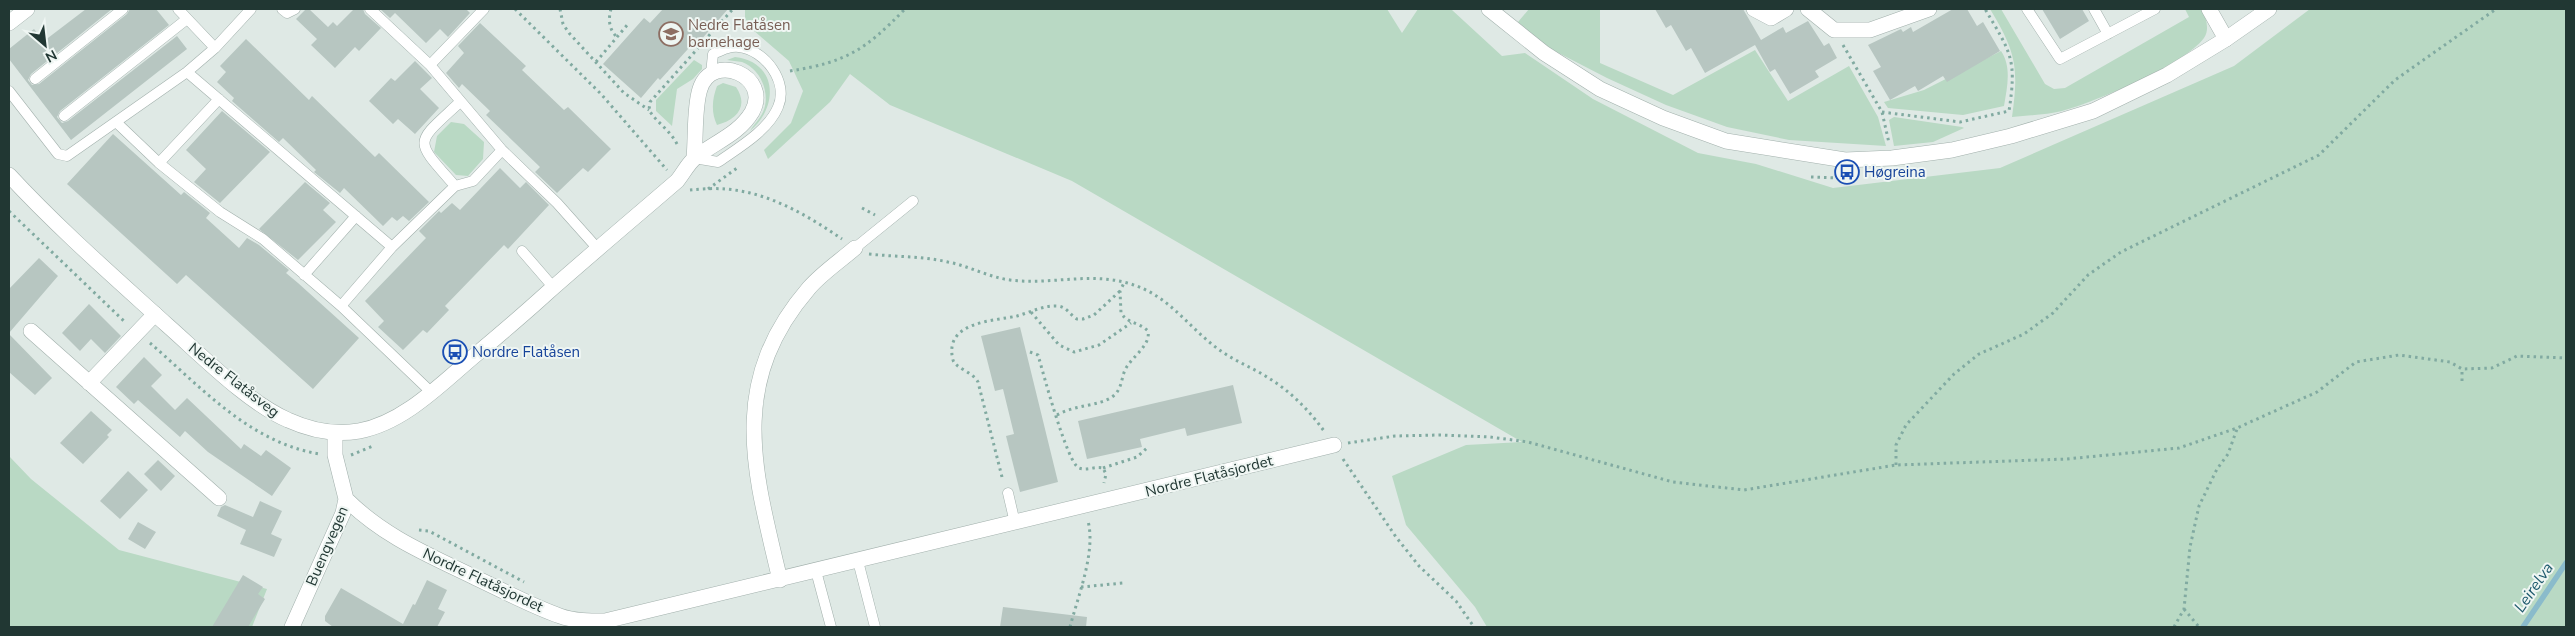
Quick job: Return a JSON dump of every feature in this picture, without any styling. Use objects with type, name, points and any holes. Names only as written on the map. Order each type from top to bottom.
[{"type":"street","points":[[9,23],[27,9]]},
{"type":"street","points":[[1489,9],[1544,53],[1600,89],[1672,121],[1726,141],[1845,160],[1892,158],[1952,150],[2011,136],[2093,111],[2168,75],[2226,39],[2268,9]]},
{"type":"street","points":[[1754,9],[1771,18],[1786,9]]},
{"type":"street","points":[[1808,9],[1834,30],[1870,30],[1929,9]]},
{"type":"street","points":[[2208,9],[2226,39]]},
{"type":"street","name":"Nedre Flatåsveg","points":[[9,174],[44,213],[209,363],[260,403],[287,420],[313,429],[335,433],[360,431],[381,424],[431,392],[598,249],[673,176],[694,158],[731,134],[746,121],[753,109],[756,98],[747,77],[737,71],[724,70],[711,74]]},
{"type":"street","points":[[694,158],[697,129],[696,109],[700,88],[711,74]]},
{"type":"street","points":[[780,580],[757,478],[752,444],[753,413],[759,381],[768,352],[785,320],[810,288],[855,248]]},
{"type":"street","points":[[88,383],[155,314]]},
{"type":"street","points":[[31,331],[219,498]]},
{"type":"street","name":"Buengvegen","points":[[292,627],[343,513],[346,500],[335,455],[335,433]]},
{"type":"street","name":"Nordre Flatåsjordet","points":[[346,500],[364,517],[389,535],[534,606],[561,616],[586,621],[605,620],[780,580],[1334,445]]},
{"type":"lane","points":[[35,79],[123,9]]},
{"type":"lane","points":[[178,9],[215,48]]},
{"type":"lane","points":[[9,91],[58,154],[67,156],[187,72],[215,48],[251,9]]},
{"type":"lane","points":[[282,9],[287,12],[294,9]]},
{"type":"lane","points":[[370,9],[430,65],[502,150],[557,203],[598,249]]},
{"type":"lane","points":[[430,65],[484,9]]},
{"type":"lane","points":[[2027,9],[2060,59],[2155,9]]},
{"type":"lane","points":[[2094,9],[2108,34]]},
{"type":"lane","points":[[64,116],[187,19]]},
{"type":"lane","points":[[694,158],[718,162],[770,121],[780,100],[779,81],[774,71],[758,54],[737,46],[726,48],[713,54],[711,74]]},
{"type":"lane","points":[[187,72],[392,247]]},
{"type":"lane","points":[[159,163],[219,99]]},
{"type":"lane","points":[[455,186],[425,152],[423,142],[429,131],[460,102]]},
{"type":"lane","points":[[116,122],[159,163],[220,212],[263,239],[304,274],[341,306],[431,392]]},
{"type":"lane","points":[[341,306],[392,247],[455,186],[473,181],[502,150]]},
{"type":"lane","points":[[855,248],[913,202]]},
{"type":"lane","points":[[304,274],[356,216]]},
{"type":"lane","points":[[522,251],[554,288]]},
{"type":"lane","points":[[1008,493],[1015,523]]},
{"type":"lane","points":[[858,561],[875,627]]},
{"type":"lane","points":[[816,571],[830,627]]},
{"type":"path","points":[[514,9],[601,94],[673,176],[688,190],[725,189],[759,196],[792,209],[855,248],[867,253],[921,257],[951,262],[980,273],[1009,280],[1038,281],[1088,277],[1124,283],[1147,291],[1168,304],[1216,348],[1268,378],[1288,393],[1323,429],[1396,537],[1419,566],[1456,601],[1474,627]]},
{"type":"path","points":[[560,9],[563,24],[569,34],[624,93],[648,110],[654,119],[672,134],[678,145],[677,152]]},
{"type":"path","points":[[611,9],[610,24],[612,33],[616,37]]},
{"type":"path","points":[[648,110],[650,102],[733,9]]},
{"type":"path","points":[[789,72],[826,64],[859,51],[880,34],[905,9]]},
{"type":"path","points":[[1882,112],[1960,122],[2009,111],[2014,78],[2011,56],[1985,9]]},
{"type":"path","points":[[1896,465],[1896,444],[1906,425],[1954,374],[1979,354],[2024,334],[2053,313],[2088,275],[2121,252],[2319,156],[2395,80],[2496,9]]},
{"type":"path","points":[[596,62],[628,24]]},
{"type":"path","points":[[1834,30],[1882,112],[1892,158]]},
{"type":"path","points":[[702,44],[713,54]]},
{"type":"path","points":[[673,165],[673,176]]},
{"type":"path","points":[[1811,177],[1850,178]]},
{"type":"path","points":[[1057,415],[1075,406],[1108,399],[1115,394],[1122,384],[1125,369],[1148,338],[1145,328],[1131,323],[1121,314],[1120,291],[1124,283]]},
{"type":"path","points":[[1002,477],[978,382],[970,372],[955,364],[954,346],[962,332],[976,323],[1058,306],[1067,309],[1077,319],[1083,320],[1094,315],[1120,291]]},
{"type":"path","points":[[1031,312],[1059,345],[1074,352],[1100,344],[1131,323]]},
{"type":"path","points":[[1030,352],[1038,356],[1063,440],[1076,465],[1082,469],[1102,468],[1137,457],[1147,448]]},
{"type":"path","points":[[1334,445],[1395,436],[1490,437],[1528,442],[1673,482],[1744,490],[1896,465],[2067,459],[2179,448],[2237,428],[2317,392],[2356,362],[2399,355],[2450,362],[2462,368],[2492,368],[2517,356],[2566,358]]},
{"type":"path","points":[[2462,368],[2462,381]]},
{"type":"path","points":[[2174,627],[2184,609],[2190,547],[2199,506],[2216,469],[2228,454],[2237,428]]},
{"type":"path","points":[[318,454],[320,461]]},
{"type":"path","points":[[351,462],[352,455]]},
{"type":"path","points":[[1102,468],[1106,474],[1102,491],[1112,500]]},
{"type":"path","points":[[1070,627],[1081,587],[1090,542],[1084,507]]},
{"type":"path","points":[[409,530],[429,531],[522,579],[527,586]]},
{"type":"path","points":[[1081,587],[1123,583]]},
{"type":"path","points":[[2184,609],[2199,627]]},
{"type":"green space","points":[[745,9],[1387,9],[1402,33],[1418,9],[1452,10],[1502,56],[1525,53],[1593,99],[1698,153],[1756,164],[1833,188],[2000,168],[2234,66],[2310,9],[2566,9],[2566,627],[1487,627],[1475,607],[1406,525],[1392,476],[1466,445],[1522,442],[1072,181],[890,105],[850,74],[830,102],[768,159],[764,150],[791,123],[803,91],[789,61],[745,23]]},
{"type":"green space","points":[[1529,9],[1600,9],[1600,63],[1673,95],[1755,50],[1788,101],[1849,66],[1878,117],[1886,146],[1789,140],[1727,127],[1666,105],[1607,78],[1547,47],[1518,22]]},
{"type":"green space","points":[[1990,9],[2001,9],[2045,84],[2054,89],[2065,88],[2189,17],[2185,9],[2202,9],[2207,31],[2204,38],[2194,49],[2178,60],[2116,91],[2062,111],[2012,117],[2015,85],[2013,60],[2005,37]]},
{"type":"green space","points":[[2001,51],[2008,71],[2004,106],[1963,115],[1888,108],[1884,102],[1924,90]]},
{"type":"green space","points":[[735,57],[760,67],[770,87],[766,110],[750,131],[763,112],[766,98],[765,90],[759,76],[749,65],[727,60]]},
{"type":"green space","points":[[694,60],[702,65],[702,69],[693,79],[677,89],[672,126],[656,111],[656,100]]},
{"type":"green space","points":[[723,83],[736,87],[740,94],[741,106],[739,111],[730,120],[717,125],[713,111],[713,101],[717,86]]},
{"type":"green space","points":[[1894,117],[1964,128],[1933,142],[1894,146],[1889,120]]},
{"type":"green space","points":[[451,122],[464,124],[484,142],[483,159],[468,176],[456,175],[434,152],[437,136]]},
{"type":"green space","points":[[9,456],[31,479],[119,550],[267,589],[252,627],[9,627]]},
{"type":"building","points":[[86,9],[112,9],[31,74],[28,80],[32,85],[39,84],[127,14],[130,9],[156,9],[169,25],[60,111],[57,117],[62,123],[68,121],[177,36],[187,49],[71,140],[9,59],[9,49],[34,29],[44,41]]},
{"type":"building","points":[[306,9],[309,9],[328,27],[333,22],[337,26],[354,9],[363,9],[365,14],[381,28],[359,51],[355,47],[335,68],[311,45],[317,39],[296,19]]},
{"type":"building","points":[[380,9],[466,9],[470,13],[448,37],[440,29],[426,43],[395,13],[390,18]]},
{"type":"building","points":[[663,9],[728,9],[700,41],[697,39],[641,98],[603,64],[644,18],[650,23]]},
{"type":"building","points":[[1655,9],[1743,9],[1761,40],[1783,27],[1786,33],[1808,21],[1824,46],[1829,43],[1837,58],[1815,71],[1819,77],[1790,94],[1775,69],[1770,72],[1755,45],[1705,73],[1691,48],[1686,51],[1671,25],[1666,28]]},
{"type":"building","points":[[1953,9],[1967,9],[1977,26],[1983,22],[2000,51],[1947,82],[1943,76],[1918,91],[1915,86],[1890,100],[1873,71],[1881,67],[1868,45],[1901,29],[1903,32],[1911,27],[1913,32]]},
{"type":"building","points":[[2042,9],[2082,9],[2089,21],[2060,39]]},
{"type":"building","points":[[480,23],[526,66],[522,70],[564,110],[568,107],[611,149],[588,172],[583,168],[557,193],[535,172],[540,167],[486,115],[490,111],[462,84],[459,88],[446,73],[464,53],[458,46]]},
{"type":"building","points":[[246,39],[309,100],[312,96],[375,157],[379,153],[429,202],[409,221],[403,216],[397,221],[392,217],[383,226],[344,188],[340,193],[314,172],[316,170],[283,138],[279,142],[232,101],[234,98],[217,82],[226,72],[220,66]]},
{"type":"building","points":[[415,61],[432,78],[420,89],[439,108],[415,134],[398,119],[393,124],[369,101],[391,78],[395,81]]},
{"type":"building","points":[[222,111],[270,152],[220,203],[194,182],[206,169],[186,150]]},
{"type":"building","points":[[113,134],[181,195],[184,192],[210,213],[206,218],[239,248],[247,238],[259,245],[289,270],[286,273],[359,338],[313,389],[186,275],[177,284],[67,184]]},
{"type":"building","points":[[500,168],[520,188],[526,182],[549,205],[508,249],[504,245],[445,306],[449,310],[427,333],[423,330],[403,350],[378,327],[384,321],[365,301],[426,238],[419,231],[439,211],[441,213],[452,203],[460,210]]},
{"type":"building","points":[[305,182],[330,203],[323,210],[336,222],[298,260],[259,229]]},
{"type":"building","points":[[39,258],[58,276],[9,333],[9,289]]},
{"type":"building","points":[[89,304],[121,336],[105,353],[91,339],[80,351],[62,333]]},
{"type":"building","points":[[1020,327],[1058,482],[1020,492],[1006,436],[1014,434],[1003,389],[995,391],[981,336]]},
{"type":"building","points":[[9,334],[52,378],[35,395],[9,372]]},
{"type":"building","points":[[144,357],[162,375],[151,386],[175,410],[187,398],[241,449],[244,444],[261,456],[266,450],[291,468],[272,496],[208,452],[185,431],[180,437],[138,400],[134,404],[116,387]]},
{"type":"building","points":[[1233,385],[1242,423],[1187,436],[1185,428],[1140,439],[1142,447],[1087,459],[1078,421]]},
{"type":"building","points":[[91,411],[112,430],[107,435],[109,437],[83,464],[60,443]]},
{"type":"building","points":[[158,460],[175,476],[161,491],[144,474]]},
{"type":"building","points":[[128,471],[148,490],[120,519],[100,501]]},
{"type":"building","points":[[260,501],[282,511],[271,534],[282,539],[274,557],[240,544],[246,530],[217,516],[221,507],[225,505],[253,517]]},
{"type":"building","points":[[138,522],[156,532],[145,549],[128,539]]},
{"type":"building","points":[[243,575],[263,587],[258,594],[265,599],[248,627],[212,627]]},
{"type":"building","points":[[427,580],[447,590],[438,609],[445,612],[437,627],[333,627],[325,621],[325,616],[341,588],[403,624]]},
{"type":"building","points":[[1003,607],[1087,617],[1086,627],[1000,627]]},
{"type":"waterway","name":"Leirelva","points":[[2523,627],[2566,563]]},
{"type":"place","name":"Nedre Flatåsen barnehage","points":[[671,34]]},
{"type":"place","name":"Høgreina","points":[[1847,172]]},
{"type":"place","name":"Nordre Flatåsen","points":[[455,352]]}]
